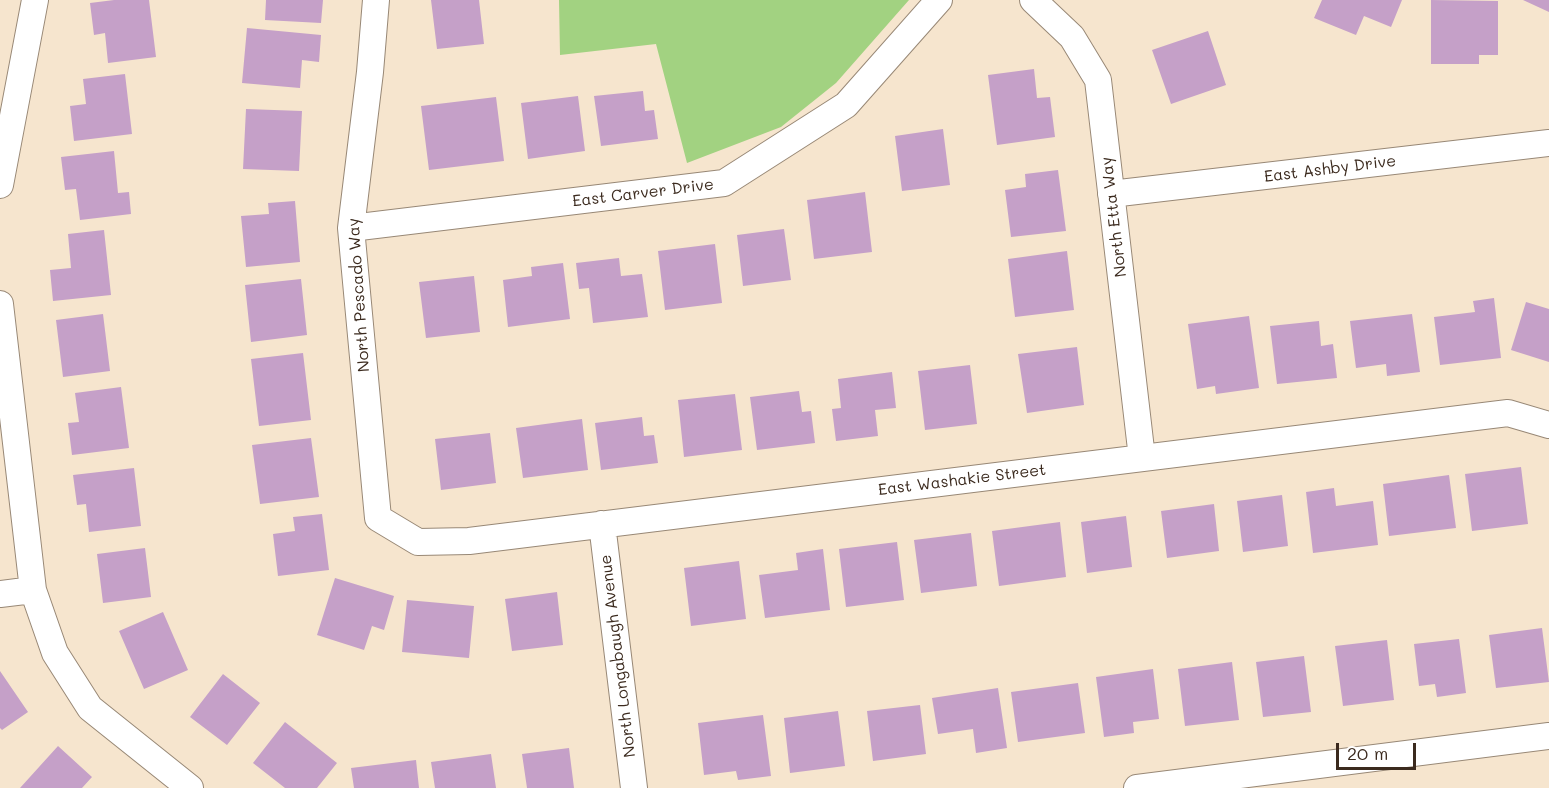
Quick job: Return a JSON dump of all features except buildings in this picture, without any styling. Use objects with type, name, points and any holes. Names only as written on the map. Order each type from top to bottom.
[{"type":"street","points":[[0,185],[35,0]]},
{"type":"street","name":"North Pescado Way","points":[[376,0],[370,72],[351,228],[378,518]]},
{"type":"street","name":"East Carver Drive","points":[[351,228],[724,183],[846,105],[939,0]]},
{"type":"street","name":"North Etta Way","points":[[1033,0],[1072,37],[1098,80],[1142,458]]},
{"type":"street","name":"East Ashby Drive","points":[[1111,194],[1549,143]]},
{"type":"street","points":[[0,304],[33,590],[55,653],[90,708],[190,788]]},
{"type":"street","name":"East Washakie Street","points":[[378,518],[418,542],[469,541],[1508,413],[1549,425]]},
{"type":"street","name":"North Longabaugh Avenue","points":[[602,524],[634,788]]},
{"type":"street","points":[[0,594],[33,590]]},
{"type":"street","points":[[1137,788],[1549,736]]},
{"type":"green space","points":[[559,0],[909,0],[836,83],[781,127],[687,163],[656,44],[560,55]]}]
